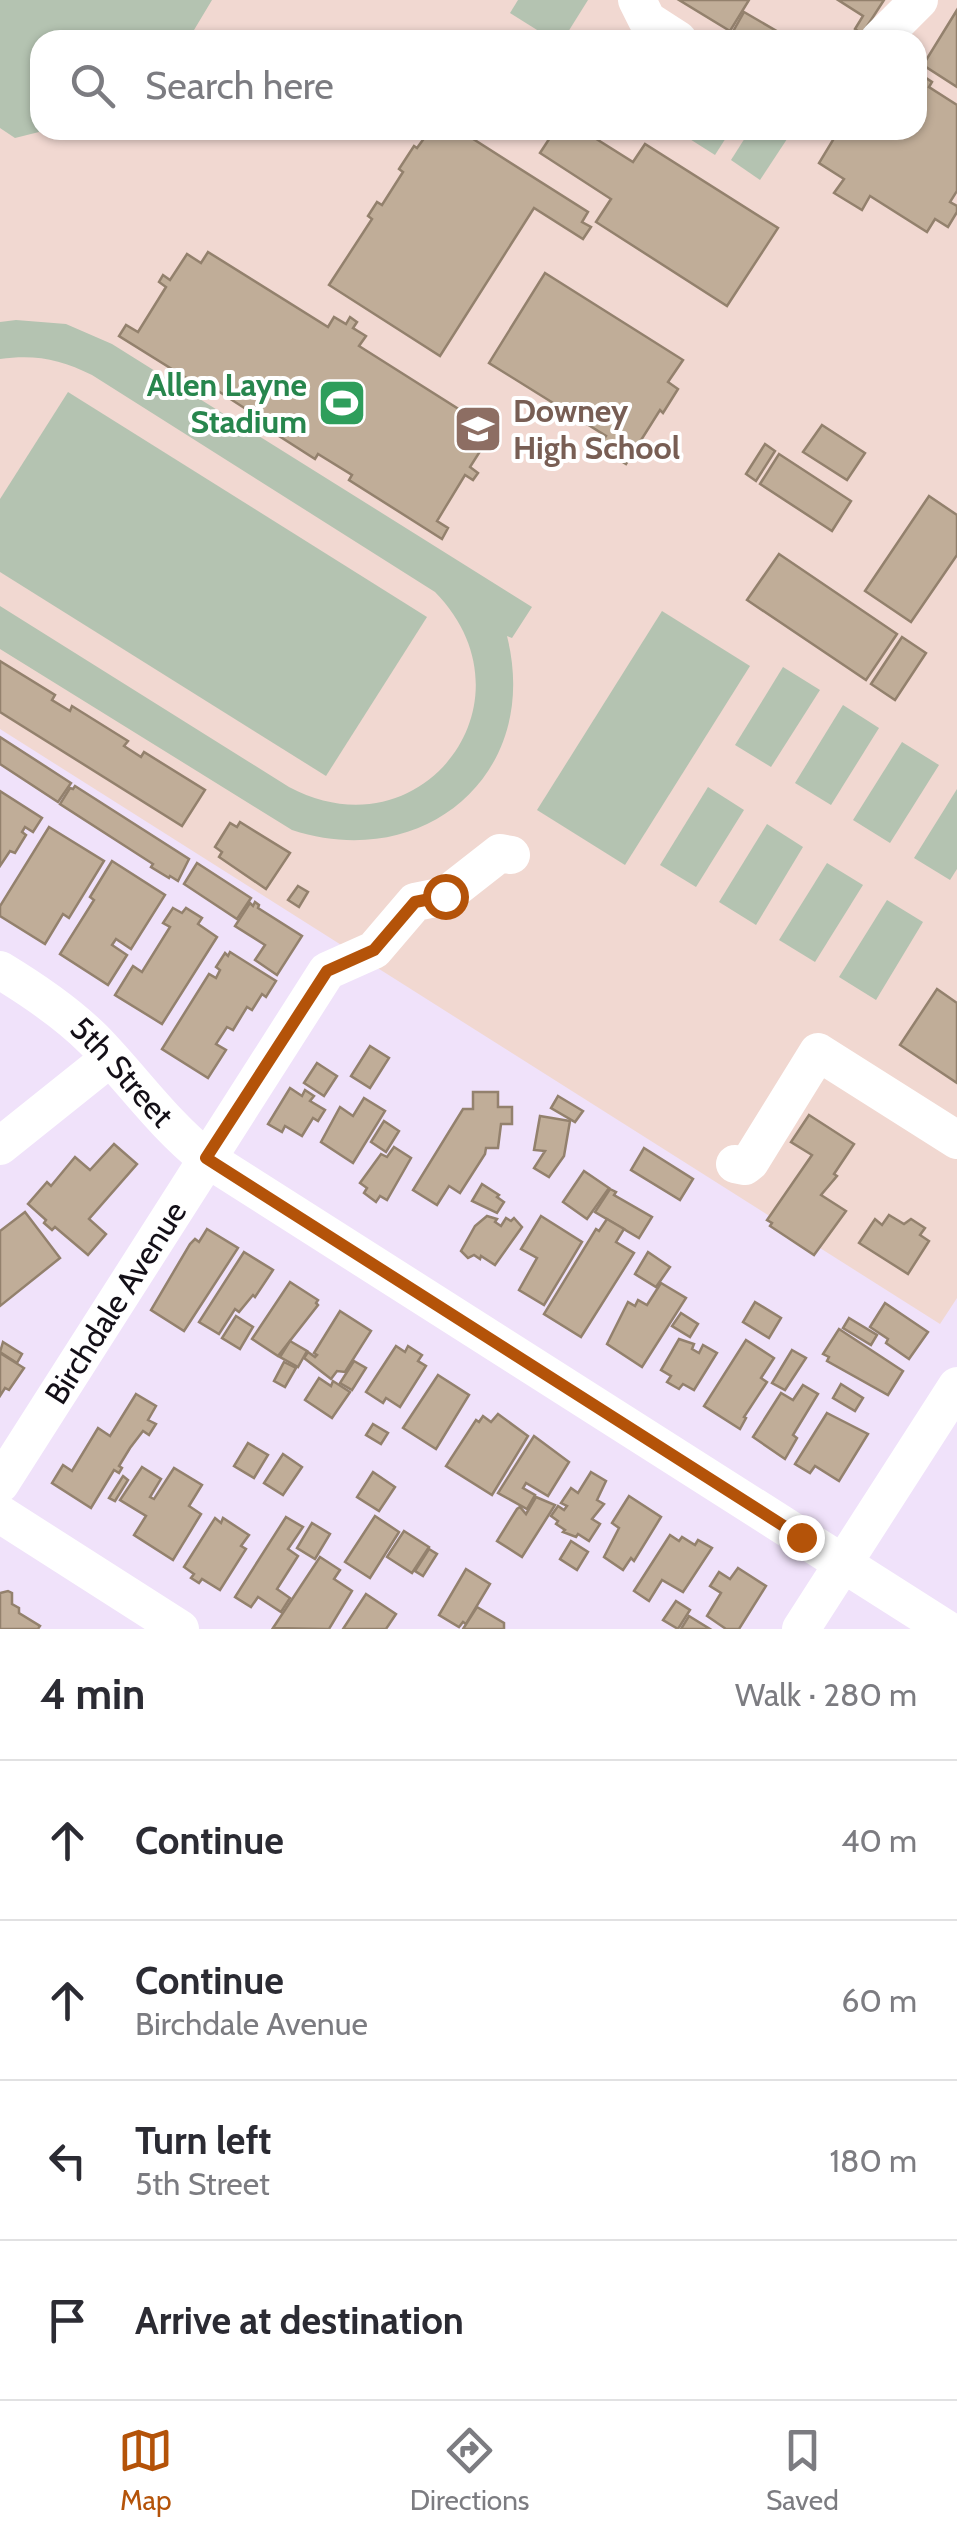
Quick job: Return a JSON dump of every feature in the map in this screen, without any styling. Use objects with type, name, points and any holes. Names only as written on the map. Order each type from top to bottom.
[{"type":"street","points":[[638,0],[647,20],[662,30]]},
{"type":"street","points":[[889,30],[919,0]]},
{"type":"street","name":"Birchdale Avenue","points":[[0,1484],[327,971],[374,950],[415,902],[445,896],[500,854],[511,855]]},
{"type":"street","name":"5th Street","points":[[0,970],[73,1021],[178,1134],[206,1158],[946,1629]]},
{"type":"street","points":[[735,1164],[745,1166],[750,1162],[818,1052],[957,1140]]},
{"type":"street","points":[[0,1146],[110,1058]]},
{"type":"street","points":[[801,1629],[957,1386]]},
{"type":"street","points":[[0,1514],[180,1629]]},
{"type":"shaded area","name":"Downey High School","points":[[0,0],[957,0],[957,1298],[940,1324],[0,729]]},
{"type":"green space","points":[[0,0],[212,0],[194,30],[30,30],[30,134],[15,138],[0,128]]},
{"type":"green space","points":[[518,0],[588,0],[569,30],[537,30],[510,13]]},
{"type":"green space","points":[[691,140],[725,140],[715,155]]},
{"type":"green space","points":[[744,140],[786,140],[760,180],[731,160]]},
{"type":"green space","points":[[0,322],[66,324],[112,344],[532,607],[512,638],[507,636],[513,686],[507,731],[489,770],[462,801],[427,824],[386,837],[340,840],[292,830],[0,649],[0,606],[289,787],[338,803],[383,802],[422,785],[452,757],[470,720],[476,678],[465,634],[435,592],[92,375],[47,359],[0,359]]},
{"type":"green space","points":[[68,392],[427,617],[326,776],[0,572],[0,499]]},
{"type":"green space","points":[[662,611],[750,666],[625,865],[537,810]]},
{"type":"green space","points":[[783,667],[820,690],[771,767],[735,745]]},
{"type":"green space","points":[[843,705],[879,728],[831,805],[795,783]]},
{"type":"green space","points":[[902,742],[939,765],[890,843],[853,820]]},
{"type":"green space","points":[[708,787],[744,810],[696,887],[660,865]]},
{"type":"green space","points":[[957,789],[957,869],[950,880],[914,858]]},
{"type":"green space","points":[[767,824],[803,847],[756,925],[719,902]]},
{"type":"green space","points":[[827,863],[863,885],[815,962],[779,940]]},
{"type":"green space","points":[[887,900],[923,922],[876,1000],[839,977]]},
{"type":"building","points":[[679,0],[749,0],[728,30]]},
{"type":"building","points":[[838,0],[884,0],[865,30],[856,30],[863,16]]},
{"type":"building","points":[[957,10],[957,87],[927,68],[927,59]]},
{"type":"building","points":[[744,12],[775,30],[734,30]]},
{"type":"building","points":[[927,79],[932,82],[929,87],[957,105],[957,191],[950,202],[957,206],[957,212],[948,227],[935,219],[927,232],[870,196],[862,210],[834,193],[844,179],[819,163],[833,140],[927,140]]},
{"type":"building","points":[[423,140],[475,140],[588,212],[582,222],[591,227],[583,239],[534,208],[440,356],[329,285],[372,219],[368,216],[377,202],[382,205],[403,172],[399,169],[414,146],[417,148]]},
{"type":"building","points":[[548,140],[598,140],[633,162],[645,144],[778,228],[727,306],[596,222],[611,199],[540,153]]},
{"type":"building","name":"Allen Layne Stadium","points":[[208,252],[328,327],[334,317],[346,324],[350,317],[357,322],[353,328],[366,336],[359,346],[479,422],[472,434],[486,442],[470,467],[478,473],[473,480],[465,475],[437,521],[448,528],[442,539],[349,480],[352,475],[318,454],[315,459],[246,415],[249,411],[215,389],[212,394],[119,336],[126,325],[138,332],[166,287],[159,282],[163,275],[170,280],[187,254],[201,263]]},
{"type":"building","points":[[545,273],[683,360],[668,382],[678,389],[626,464],[599,447],[606,436],[489,363]]},
{"type":"building","points":[[822,425],[865,453],[847,480],[803,452]]},
{"type":"building","points":[[765,444],[775,451],[756,481],[746,474]]},
{"type":"building","points":[[779,454],[851,501],[832,531],[760,484]]},
{"type":"building","points":[[929,496],[957,515],[957,555],[911,622],[865,591]]},
{"type":"building","points":[[779,554],[897,634],[866,680],[747,600]]},
{"type":"building","points":[[902,637],[926,653],[895,700],[871,684]]},
{"type":"building","points":[[0,661],[55,695],[52,700],[70,711],[72,706],[128,741],[124,746],[141,757],[144,752],[205,790],[182,826],[0,712]]},
{"type":"building","points":[[0,737],[71,783],[58,802],[0,764]]},
{"type":"building","points":[[75,786],[189,859],[178,881],[151,867],[153,864],[60,804]]},
{"type":"building","points":[[0,791],[42,818],[33,832],[25,827],[22,832],[26,835],[15,853],[10,851],[0,866]]},
{"type":"building","points":[[240,822],[290,853],[266,889],[219,857],[222,852],[215,847],[230,823],[237,827]]},
{"type":"building","points":[[49,827],[104,861],[69,918],[63,914],[45,944],[0,916],[0,906]]},
{"type":"building","points":[[112,861],[165,895],[131,949],[116,939],[112,945],[127,955],[108,985],[60,954],[94,900],[90,897]]},
{"type":"building","points":[[197,863],[251,898],[237,919],[184,884]]},
{"type":"building","points":[[298,886],[308,892],[299,907],[288,900]]},
{"type":"building","points":[[255,902],[258,908],[302,936],[277,975],[255,960],[265,945],[235,926],[250,903],[253,906]]},
{"type":"building","points":[[173,908],[182,913],[186,908],[202,918],[198,924],[217,937],[162,1024],[115,995],[133,966],[142,972],[170,927],[163,923]]},
{"type":"building","points":[[230,952],[276,981],[252,1010],[247,1007],[233,1030],[227,1027],[216,1044],[226,1050],[208,1078],[162,1049],[209,974],[216,978],[220,970],[216,967]]},
{"type":"building","points":[[937,989],[957,1003],[957,1083],[900,1045]]},
{"type":"building","points":[[370,1046],[389,1058],[370,1088],[351,1076]]},
{"type":"building","points":[[317,1063],[337,1076],[324,1096],[304,1083]]},
{"type":"building","points":[[290,1088],[302,1096],[305,1090],[314,1096],[310,1101],[325,1110],[318,1121],[313,1118],[302,1136],[285,1126],[282,1132],[268,1124]]},
{"type":"building","points":[[473,1092],[498,1092],[498,1107],[512,1107],[512,1124],[501,1124],[498,1148],[486,1148],[460,1193],[449,1186],[437,1205],[413,1190],[463,1109],[473,1109]]},
{"type":"building","points":[[558,1096],[583,1111],[575,1122],[551,1108]]},
{"type":"building","points":[[364,1098],[385,1111],[353,1163],[321,1142],[340,1107],[353,1116]]},
{"type":"building","points":[[809,1115],[854,1144],[834,1174],[837,1176],[821,1195],[846,1211],[814,1255],[770,1226],[772,1223],[767,1220],[812,1155],[791,1142]]},
{"type":"building","points":[[540,1116],[570,1121],[564,1156],[549,1177],[534,1168],[545,1151],[534,1150]]},
{"type":"building","points":[[384,1121],[399,1131],[386,1152],[371,1142]]},
{"type":"building","points":[[114,1144],[137,1164],[89,1219],[106,1234],[88,1255],[55,1227],[52,1230],[28,1204],[47,1182],[51,1186],[75,1157],[90,1170]]},
{"type":"building","points":[[394,1147],[411,1158],[387,1200],[380,1196],[376,1202],[364,1193],[367,1188],[360,1183],[381,1154],[387,1157]]},
{"type":"building","points":[[644,1148],[693,1179],[680,1200],[631,1170]]},
{"type":"building","points":[[584,1171],[609,1188],[587,1219],[563,1202]]},
{"type":"building","points":[[482,1184],[504,1202],[497,1213],[472,1201]]},
{"type":"building","points":[[610,1189],[652,1217],[639,1238],[595,1212]]},
{"type":"building","points":[[25,1212],[60,1258],[0,1306],[0,1231]]},
{"type":"building","points":[[889,1215],[904,1224],[911,1219],[925,1228],[920,1235],[929,1241],[908,1274],[859,1243],[875,1219],[882,1225]]},
{"type":"building","points":[[487,1216],[497,1219],[495,1222],[501,1226],[506,1218],[514,1218],[522,1227],[495,1265],[481,1256],[468,1258],[461,1251],[475,1226]]},
{"type":"building","points":[[541,1216],[582,1242],[544,1305],[519,1290],[537,1258],[521,1249]]},
{"type":"building","points":[[607,1219],[624,1229],[616,1242],[634,1253],[581,1337],[544,1314],[596,1229],[599,1231]]},
{"type":"building","points":[[207,1229],[238,1248],[184,1331],[151,1310],[190,1244],[195,1239],[199,1242]]},
{"type":"building","points":[[244,1252],[273,1270],[255,1297],[239,1312],[235,1309],[219,1334],[199,1322]]},
{"type":"building","points":[[648,1252],[670,1267],[656,1287],[635,1274]]},
{"type":"building","points":[[290,1282],[318,1300],[318,1305],[278,1356],[252,1339]]},
{"type":"building","points":[[661,1283],[686,1298],[642,1367],[607,1344],[628,1302],[635,1306],[638,1300],[647,1305]]},
{"type":"building","points":[[755,1302],[781,1318],[769,1338],[743,1322]]},
{"type":"building","points":[[885,1303],[928,1332],[909,1359],[870,1327]]},
{"type":"building","points":[[340,1311],[371,1331],[345,1372],[337,1371],[331,1379],[304,1358],[308,1352],[317,1355],[314,1353]]},
{"type":"building","points":[[681,1313],[698,1324],[690,1337],[672,1326]]},
{"type":"building","points":[[236,1316],[253,1327],[240,1349],[222,1338]]},
{"type":"building","points":[[849,1318],[877,1335],[871,1345],[843,1328]]},
{"type":"building","points":[[839,1329],[903,1371],[888,1395],[827,1361],[829,1357],[823,1354]]},
{"type":"building","points":[[679,1339],[694,1344],[692,1349],[699,1353],[703,1345],[717,1353],[694,1390],[683,1384],[679,1389],[667,1382],[671,1376],[661,1370]]},
{"type":"building","points":[[746,1340],[774,1358],[761,1378],[767,1382],[740,1429],[704,1406]]},
{"type":"building","points":[[290,1341],[307,1351],[298,1367],[280,1357]]},
{"type":"building","points":[[3,1342],[22,1354],[17,1363],[0,1352]]},
{"type":"building","points":[[396,1346],[405,1352],[408,1346],[422,1355],[418,1361],[426,1366],[400,1407],[386,1398],[383,1403],[366,1392]]},
{"type":"building","points":[[792,1350],[806,1358],[785,1390],[772,1383]]},
{"type":"building","points":[[0,1353],[24,1368],[0,1396]]},
{"type":"building","points":[[354,1361],[366,1368],[352,1390],[340,1383]]},
{"type":"building","points":[[284,1362],[296,1368],[285,1387],[274,1381]]},
{"type":"building","points":[[438,1375],[469,1395],[436,1449],[403,1428]]},
{"type":"building","points":[[319,1378],[331,1386],[333,1381],[350,1392],[332,1418],[305,1400]]},
{"type":"building","points":[[841,1384],[863,1398],[855,1411],[833,1398]]},
{"type":"building","points":[[803,1385],[818,1394],[793,1435],[797,1438],[785,1459],[753,1437],[781,1393],[793,1400]]},
{"type":"building","points":[[136,1394],[156,1406],[148,1420],[156,1424],[149,1435],[143,1431],[119,1466],[119,1473],[114,1470],[91,1508],[52,1483],[63,1465],[72,1471],[98,1428],[110,1436]]},
{"type":"building","points":[[827,1413],[868,1434],[839,1481],[815,1466],[810,1473],[795,1464]]},
{"type":"building","points":[[498,1414],[528,1436],[492,1495],[446,1466],[476,1420],[479,1422],[483,1416],[491,1422]]},
{"type":"building","points":[[373,1424],[388,1433],[381,1444],[366,1435]]},
{"type":"building","points":[[534,1436],[569,1462],[548,1496],[526,1483],[523,1488],[535,1495],[527,1509],[498,1493]]},
{"type":"building","points":[[248,1443],[268,1455],[254,1478],[234,1466]]},
{"type":"building","points":[[283,1454],[302,1467],[283,1495],[264,1483]]},
{"type":"building","points":[[142,1467],[161,1479],[150,1497],[154,1499],[174,1468],[202,1485],[189,1506],[201,1514],[173,1560],[134,1535],[146,1516],[120,1500]]},
{"type":"building","points":[[373,1472],[395,1487],[379,1511],[357,1497]]},
{"type":"building","points":[[591,1472],[606,1481],[597,1500],[604,1504],[592,1519],[600,1524],[589,1541],[578,1534],[576,1537],[563,1532],[551,1516],[558,1506],[564,1510],[567,1506],[561,1503],[571,1488],[578,1493]]},
{"type":"building","points":[[123,1476],[128,1480],[115,1501],[109,1498]]},
{"type":"building","points":[[629,1496],[661,1517],[634,1561],[631,1558],[623,1570],[604,1557],[619,1528],[612,1523]]},
{"type":"building","points":[[536,1497],[555,1505],[522,1557],[497,1541],[517,1509],[520,1507],[526,1514]]},
{"type":"building","points":[[375,1516],[399,1532],[370,1578],[345,1562]]},
{"type":"building","points":[[286,1517],[303,1527],[288,1549],[298,1556],[277,1589],[290,1598],[281,1612],[258,1597],[251,1607],[235,1597]]},
{"type":"building","points":[[215,1518],[221,1523],[223,1518],[249,1535],[241,1546],[246,1549],[220,1590],[202,1579],[199,1583],[191,1578],[194,1574],[184,1567]]},
{"type":"building","points":[[312,1523],[330,1534],[315,1559],[297,1548]]},
{"type":"building","points":[[404,1531],[429,1547],[412,1573],[387,1557]]},
{"type":"building","points":[[670,1535],[695,1545],[698,1540],[712,1548],[683,1592],[662,1580],[649,1601],[634,1591]]},
{"type":"building","points":[[571,1541],[588,1552],[577,1570],[560,1559]]},
{"type":"building","points":[[429,1549],[437,1554],[423,1576],[415,1571]]},
{"type":"building","points":[[320,1557],[340,1570],[334,1579],[352,1591],[329,1629],[273,1628]]},
{"type":"building","points":[[738,1568],[766,1586],[739,1629],[726,1629],[707,1616],[721,1593],[710,1586],[719,1572],[730,1579]]},
{"type":"building","points":[[466,1569],[490,1584],[466,1624],[463,1622],[459,1627],[439,1615]]},
{"type":"building","points":[[8,1591],[19,1613],[40,1626],[38,1629],[0,1629],[0,1593]]},
{"type":"building","points":[[366,1594],[396,1614],[386,1629],[343,1629]]},
{"type":"building","points":[[676,1601],[690,1610],[678,1629],[663,1620]]},
{"type":"building","points":[[477,1607],[504,1623],[504,1629],[463,1629]]},
{"type":"building","points":[[689,1616],[710,1629],[681,1629]]},
{"type":"place","name":"Allen Layne Stadium","points":[[342,403]]},
{"type":"place","name":"Downey High School","points":[[478,429]]},
{"type":"route","points":[[445,896],[415,902],[374,950],[327,971],[206,1158],[801,1537]]}]
